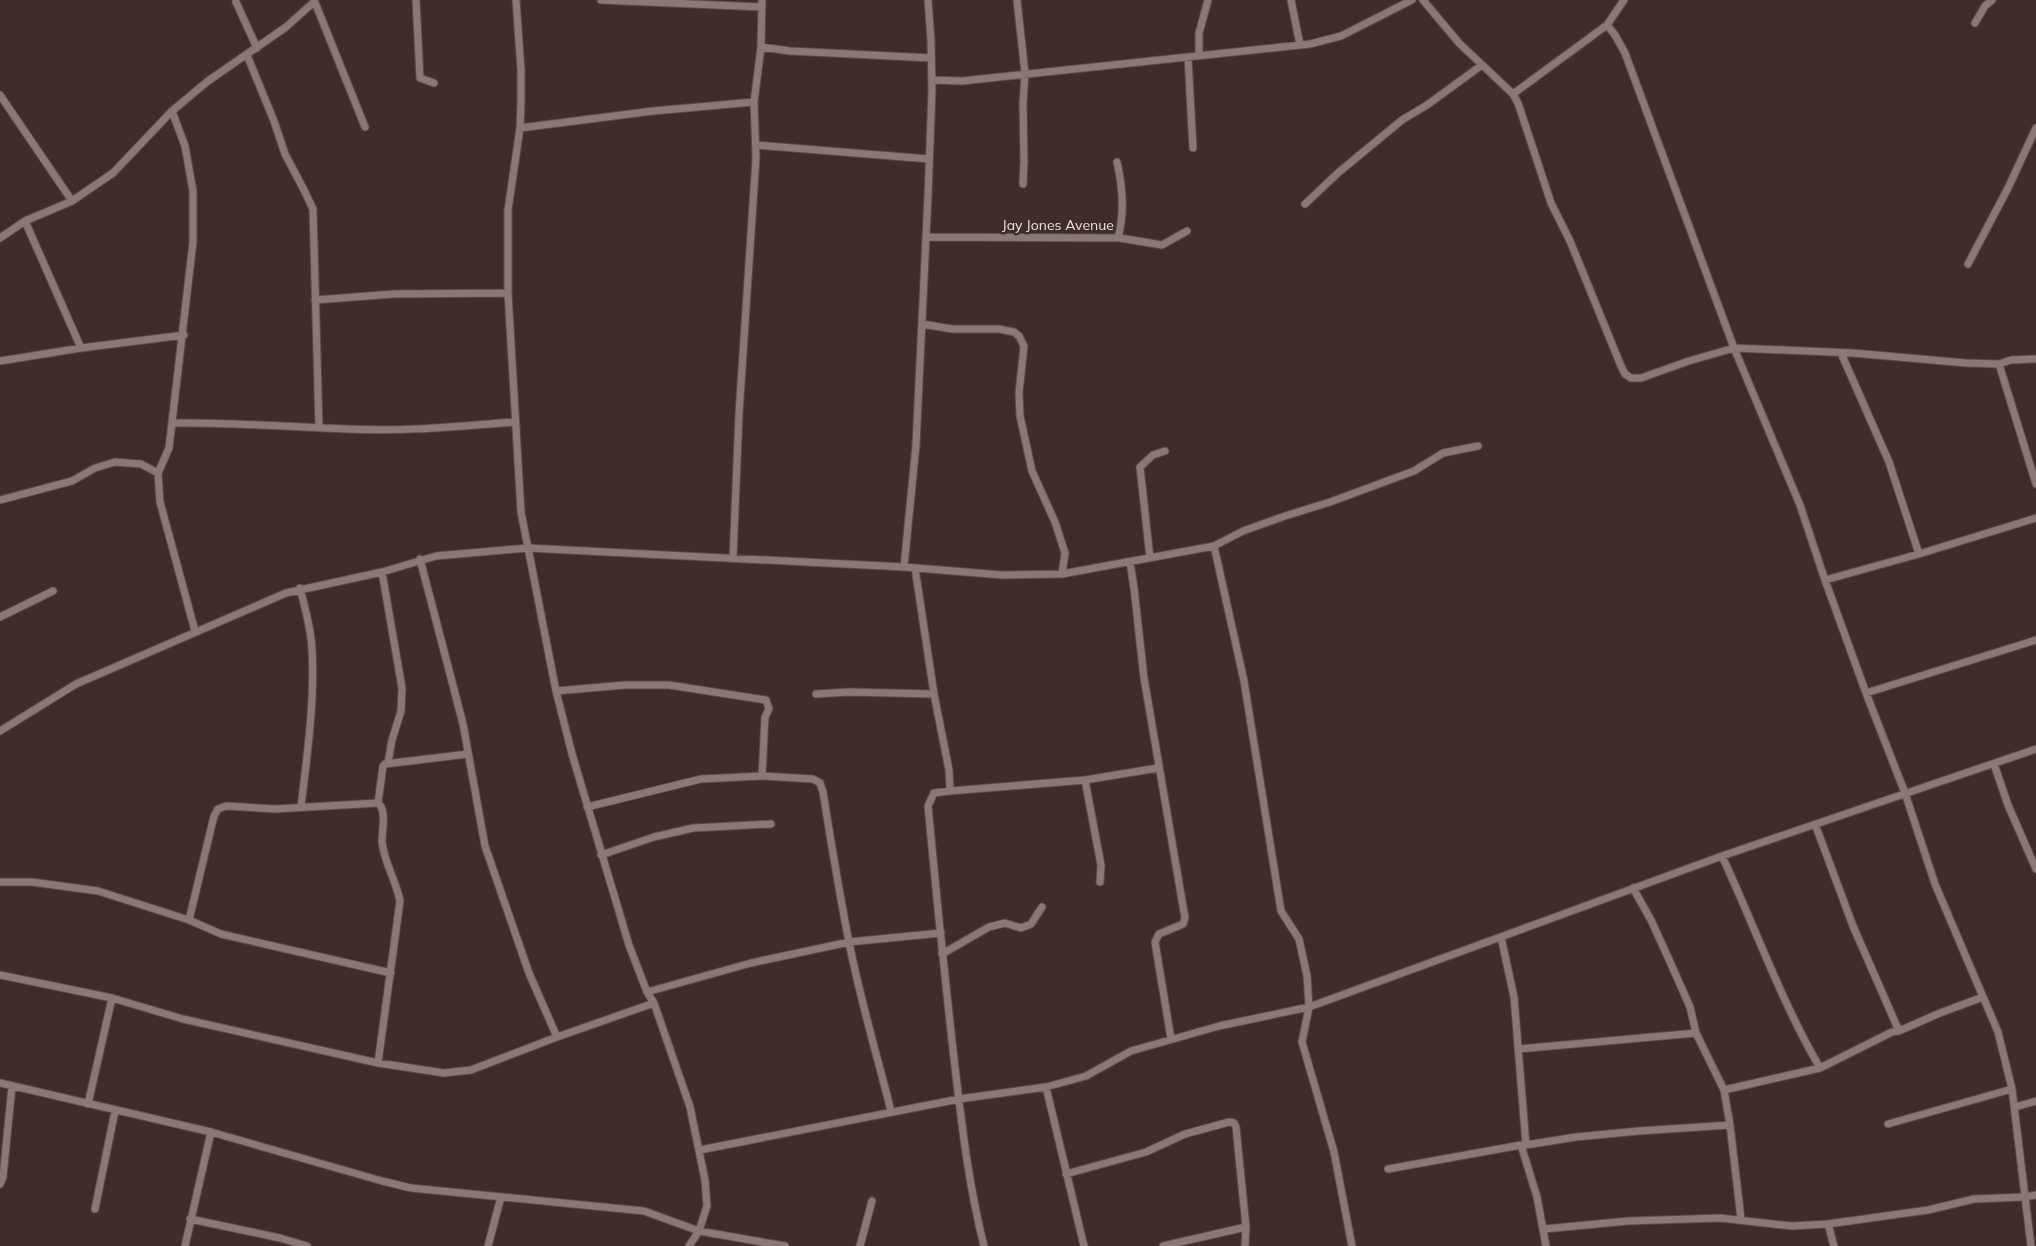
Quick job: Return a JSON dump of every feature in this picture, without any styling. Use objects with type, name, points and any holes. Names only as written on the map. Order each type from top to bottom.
[{"type":"street","points":[[416,0],[420,78],[434,83]]},
{"type":"street","points":[[516,0],[521,70],[520,128],[508,210],[508,293],[521,512],[556,691],[587,807],[629,945],[647,992],[654,1003],[690,1107],[700,1150],[707,1206],[699,1230],[689,1246]]},
{"type":"street","points":[[601,0],[761,4],[761,47],[754,102],[756,145],[738,414],[733,558]]},
{"type":"street","points":[[904,567],[916,445],[930,159],[932,80],[928,0]]},
{"type":"street","points":[[1017,0],[1025,73],[1023,184]]},
{"type":"street","points":[[1199,55],[1199,32],[1208,0]]},
{"type":"street","points":[[1291,0],[1300,45]]},
{"type":"street","points":[[932,80],[962,80],[1300,45],[1341,36],[1412,0]]},
{"type":"street","points":[[1423,0],[1459,43],[1513,94],[1532,143],[1551,203],[1570,241],[1625,374],[1631,378],[1640,378],[1734,348],[1998,364],[2012,360],[2036,359]]},
{"type":"street","points":[[1513,94],[1607,25],[1624,0]]},
{"type":"street","points":[[1975,23],[1992,0]]},
{"type":"street","points":[[0,238],[25,221],[72,201],[113,173],[172,111],[208,81],[286,27],[314,1],[365,127]]},
{"type":"street","points":[[236,2],[257,48]]},
{"type":"street","points":[[1607,25],[1615,35],[1633,74],[1734,348],[1800,505],[1825,580],[1905,793],[1935,884],[1998,1032],[2015,1107],[2031,1246]]},
{"type":"street","points":[[761,47],[799,51],[931,58]]},
{"type":"street","points":[[247,55],[274,121],[285,154],[313,209],[319,427]]},
{"type":"street","points":[[1188,56],[1193,148]]},
{"type":"street","points":[[1306,204],[1334,177],[1402,120],[1427,105],[1482,65]]},
{"type":"street","points":[[0,95],[72,201]]},
{"type":"street","points":[[520,128],[653,111],[754,102]]},
{"type":"street","points":[[172,111],[185,146],[193,191],[194,242],[169,448],[158,473],[163,514],[195,631]]},
{"type":"street","points":[[1968,264],[2008,188],[2036,128]]},
{"type":"street","points":[[756,145],[930,159]]},
{"type":"street","points":[[1117,162],[1123,200],[1122,220],[1118,238]]},
{"type":"street","points":[[25,221],[81,348]]},
{"type":"street","name":"Jay Jones Avenue","points":[[926,237],[1118,238],[1162,244],[1187,231]]},
{"type":"street","points":[[315,300],[394,294],[508,293]]},
{"type":"street","points":[[922,324],[952,329],[999,329],[1014,332],[1022,341],[1024,346],[1019,394],[1020,416],[1032,471],[1055,522],[1065,553],[1062,574]]},
{"type":"street","points":[[0,361],[81,348],[184,335]]},
{"type":"street","points":[[1841,353],[1889,462],[1919,554]]},
{"type":"street","points":[[1998,364],[2036,484]]},
{"type":"street","points":[[172,423],[319,427],[348,430],[515,422]]},
{"type":"street","points":[[0,731],[76,684],[195,631],[300,588],[382,572],[420,559],[528,548],[904,567],[1002,575],[1062,574],[1214,546],[1243,531],[1414,471],[1443,453],[1478,446]]},
{"type":"street","points":[[1150,558],[1140,467],[1153,454],[1165,451]]},
{"type":"street","points":[[0,500],[72,481],[95,468],[115,462],[141,464],[158,473]]},
{"type":"street","points":[[1825,580],[1919,554],[2036,518]]},
{"type":"street","points":[[1214,546],[1244,681],[1281,911],[1298,939],[1307,976],[1309,1007],[1302,1042],[1334,1152],[1352,1246]]},
{"type":"street","points":[[420,559],[463,724],[485,846],[529,973],[557,1037]]},
{"type":"street","points":[[1130,562],[1144,678],[1185,918],[1183,924],[1175,929],[1159,934],[1155,942],[1171,1039]]},
{"type":"street","points":[[915,568],[934,694],[949,770],[950,791]]},
{"type":"street","points":[[382,572],[402,688],[402,711],[392,740],[388,763]]},
{"type":"street","points":[[300,588],[312,648],[311,720],[301,807]]},
{"type":"street","points":[[0,618],[53,591]]},
{"type":"street","points":[[1866,692],[2036,640]]},
{"type":"street","points":[[556,691],[625,685],[669,685],[766,700],[769,709],[765,717],[762,776]]},
{"type":"street","points":[[816,694],[849,692],[934,694]]},
{"type":"street","points":[[700,1150],[891,1111],[1046,1087],[1086,1076],[1131,1051],[1219,1026],[1309,1007],[1722,856],[2036,749]]},
{"type":"street","points":[[378,1063],[400,901],[395,879],[383,852],[382,809],[378,803],[383,766],[388,763],[468,754]]},
{"type":"street","points":[[1994,764],[2008,805],[2036,869]]},
{"type":"street","points":[[984,1246],[975,1211],[959,1099],[942,954],[928,806],[934,793],[1085,780],[1158,768]]},
{"type":"street","points":[[587,807],[701,779],[762,776],[813,779],[820,783],[849,942],[869,1034],[891,1111]]},
{"type":"street","points":[[1085,780],[1101,865],[1100,882]]},
{"type":"street","points":[[189,920],[214,816],[218,809],[226,806],[275,809],[378,803]]},
{"type":"street","points":[[601,855],[654,837],[693,828],[771,824]]},
{"type":"street","points":[[1815,824],[1853,926],[1899,1031]]},
{"type":"street","points":[[1722,856],[1752,920],[1779,987],[1805,1042],[1820,1068]]},
{"type":"street","points":[[0,883],[32,882],[98,891],[189,920],[220,934],[391,974]]},
{"type":"street","points":[[1633,888],[1651,920],[1690,1007],[1696,1033],[1724,1090],[1730,1125],[1740,1219]]},
{"type":"street","points":[[942,954],[989,927],[1005,923],[1021,928],[1031,924],[1042,907]]},
{"type":"street","points":[[647,992],[751,963],[849,942],[940,934]]},
{"type":"street","points":[[1501,936],[1514,997],[1524,1145],[1544,1229],[1546,1246]]},
{"type":"street","points":[[0,975],[112,998],[183,1019],[378,1063],[444,1073],[471,1070],[654,1003]]},
{"type":"street","points":[[88,1104],[112,998]]},
{"type":"street","points":[[1724,1090],[1820,1068],[1892,1032],[1899,1031],[1940,1013],[1983,998]]},
{"type":"street","points":[[1518,1049],[1696,1033]]},
{"type":"street","points":[[0,1083],[211,1132],[401,1186],[644,1210],[699,1230],[785,1246]]},
{"type":"street","points":[[0,1184],[12,1086]]},
{"type":"street","points":[[1046,1087],[1084,1246]]},
{"type":"street","points":[[1888,1124],[2012,1089]]},
{"type":"street","points":[[2015,1107],[2036,1101]]},
{"type":"street","points":[[95,1209],[115,1111]]},
{"type":"street","points":[[1066,1174],[1146,1152],[1185,1134],[1229,1122],[1234,1123],[1236,1127],[1246,1227],[1245,1246]]},
{"type":"street","points":[[1388,1169],[1524,1145],[1639,1131],[1730,1125]]},
{"type":"street","points":[[185,1246],[211,1132]]},
{"type":"street","points":[[1544,1229],[1628,1221],[1720,1218],[1792,1226],[1828,1224],[1928,1210],[1974,1200],[2036,1195]]},
{"type":"street","points":[[488,1246],[500,1197]]},
{"type":"street","points":[[860,1246],[872,1201]]},
{"type":"street","points":[[190,1219],[280,1238],[308,1246]]},
{"type":"street","points":[[1828,1224],[1834,1246]]},
{"type":"street","points":[[1163,1246],[1246,1227]]},
{"type":"street","points":[[278,1246],[280,1238]]}]
